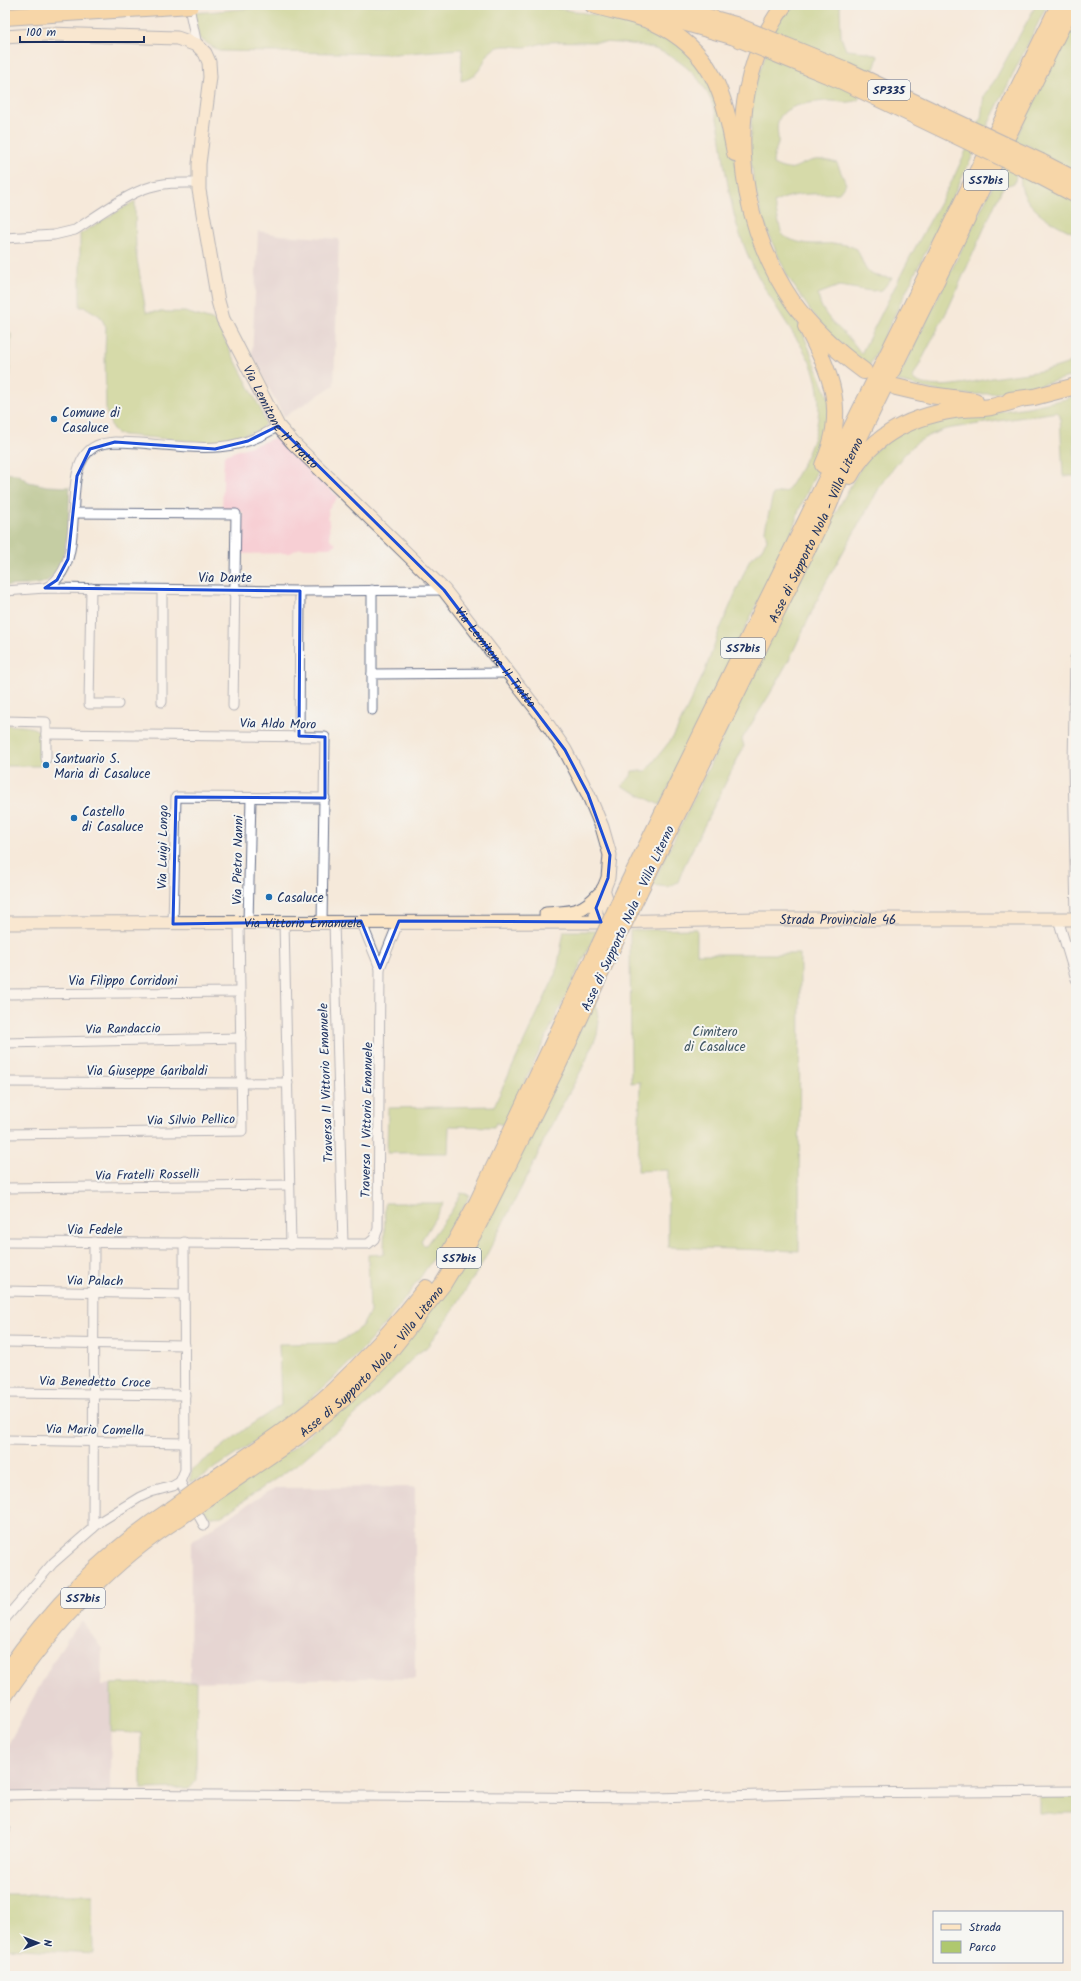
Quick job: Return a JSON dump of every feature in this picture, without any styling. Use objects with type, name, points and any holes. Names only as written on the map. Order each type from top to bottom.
[{"type":"highway","points":[[5,6],[21,5]]},
{"type":"highway","points":[[594,5],[651,21],[678,36],[698,55],[713,77],[724,102],[738,165],[746,184],[758,234],[772,266],[793,302],[830,374],[835,405],[830,444],[826,458],[810,493],[806,519]]},
{"type":"highway","name":"SP335","points":[[619,5],[733,31]]},
{"type":"highway","name":"SP335","points":[[666,5],[733,31],[1038,168],[1076,180]]},
{"type":"highway","points":[[746,184],[743,128],[747,85],[756,57],[768,31],[784,5]]},
{"type":"highway","name":"Asse di Supporto Nola - Villa Literno","points":[[5,1674],[38,1630],[88,1576],[130,1538],[175,1513],[205,1492],[334,1390],[369,1356],[430,1284],[477,1203],[607,945],[806,519],[1058,5]]},
{"type":"highway","name":"Asse di Supporto Nola - Villa Literno","points":[[632,891],[828,507],[844,469],[873,409],[1072,5]]},
{"type":"highway","points":[[5,17],[190,8]]},
{"type":"highway","name":"SP335","points":[[1038,168],[1076,195]]},
{"type":"highway","points":[[793,302],[824,337],[847,358],[864,370]]},
{"type":"highway","points":[[828,507],[840,494],[855,467],[869,450],[897,428],[924,416],[955,410],[991,407],[1076,386]]},
{"type":"highway","points":[[896,387],[964,401],[1021,399]]},
{"type":"highway","name":"Asse di Supporto Nola - Villa Literno","points":[[5,1695],[39,1648],[77,1604],[116,1566],[156,1533],[175,1513]]},
{"type":"street","points":[[190,8],[197,45]]},
{"type":"street","points":[[5,37],[48,34],[178,38],[197,45]]},
{"type":"street","name":"Via Lemitone II Tratto","points":[[197,45],[205,53],[209,62],[210,77],[199,164],[200,182],[214,279],[223,319],[278,426],[293,443],[444,590],[541,715],[565,750],[588,794],[604,834],[610,854],[608,878],[603,889],[604,910],[601,922]]},
{"type":"street","points":[[5,238],[54,235],[70,231],[134,193],[149,187],[162,184],[200,182]]},
{"type":"street","points":[[45,588],[57,580],[66,566],[70,549],[78,471],[86,454],[96,446],[124,442],[215,448],[248,441],[267,434],[278,426]]},
{"type":"street","points":[[73,513],[236,514],[234,706]]},
{"type":"street","name":"Via Dante","points":[[5,591],[45,588],[300,591],[444,590]]},
{"type":"street","points":[[91,588],[89,704],[118,704]]},
{"type":"street","points":[[162,590],[162,702]]},
{"type":"street","points":[[372,590],[372,710]]},
{"type":"street","points":[[299,736],[300,591]]},
{"type":"street","points":[[1075,658],[1073,762],[1076,918]]},
{"type":"street","points":[[372,674],[509,673]]},
{"type":"street","points":[[5,721],[46,722],[46,759]]},
{"type":"street","name":"Via Aldo Moro","points":[[46,734],[325,737],[328,921]]},
{"type":"street","name":"Via Luigi Longo","points":[[173,924],[176,797],[251,798]]},
{"type":"street","points":[[251,798],[325,798]]},
{"type":"street","name":"Via Pietro Nanni","points":[[244,922],[251,798]]},
{"type":"street","points":[[603,889],[610,911],[620,917],[635,921]]},
{"type":"street","points":[[527,922],[532,918],[543,915],[577,912],[590,904],[603,889]]},
{"type":"street","name":"Strada Provinciale 46","points":[[601,922],[1076,918]]},
{"type":"street","points":[[1058,919],[1076,979]]},
{"type":"street","name":"Via Vittorio Emanuele","points":[[5,923],[173,924],[328,921],[601,922]]},
{"type":"street","name":"Traversa II Vittorio Emanuele","points":[[328,921],[343,1244]]},
{"type":"street","name":"Traversa I Vittorio Emanuele","points":[[361,921],[380,968]]},
{"type":"street","name":"Traversa I Vittorio Emanuele","points":[[343,1244],[368,1244],[374,1239],[378,1229],[380,968],[399,921]]},
{"type":"street","name":"Via Silvio Pellico","points":[[5,1134],[242,1131],[240,992],[244,922]]},
{"type":"street","points":[[284,922],[291,1244]]},
{"type":"street","name":"Via Filippo Corridoni","points":[[5,994],[240,992]]},
{"type":"street","name":"Via Randaccio","points":[[5,1043],[241,1038]]},
{"type":"street","name":"Via Giuseppe Garibaldi","points":[[5,1082],[288,1083]]},
{"type":"street","name":"Via Fratelli Rosselli","points":[[5,1188],[289,1186]]},
{"type":"street","name":"Via Fedele","points":[[5,1242],[343,1244]]},
{"type":"street","points":[[93,1528],[94,1242]]},
{"type":"street","points":[[5,1619],[53,1563],[93,1528],[124,1505],[151,1492],[173,1486],[180,1482],[185,1470],[184,1242]]},
{"type":"street","name":"Via Palach","points":[[5,1291],[94,1294],[184,1294]]},
{"type":"street","points":[[5,1342],[185,1345]]},
{"type":"street","name":"Via Benedetto Croce","points":[[5,1393],[185,1395]]},
{"type":"street","name":"Via Mario Comella","points":[[5,1440],[185,1443]]},
{"type":"street","points":[[180,1482],[204,1525]]},
{"type":"street","points":[[5,1795],[66,1794],[656,1798],[832,1793],[1076,1791]]},
{"type":"highlighted area","points":[[278,426],[444,590],[565,750],[588,794],[610,855],[608,878],[596,908],[601,922],[399,921],[380,968],[361,921],[173,924],[176,797],[325,798],[325,737],[299,736],[300,591],[45,588],[57,580],[68,559],[77,476],[90,449],[115,442],[215,449],[248,441]]},
{"type":"shaded area","points":[[258,231],[280,235],[339,239],[334,385],[284,417],[252,356]]},
{"type":"shaded area","points":[[272,439],[278,439],[338,497],[328,509],[330,539],[336,544],[330,548],[300,548],[290,553],[242,554],[243,512],[222,511],[224,455]]},
{"type":"shaded area","points":[[415,1487],[415,1679],[363,1678],[190,1682],[191,1542],[267,1492],[276,1488]]},
{"type":"shaded area","points":[[82,1621],[102,1649],[101,1685],[111,1684],[110,1801],[7,1800],[8,1829],[5,1851],[5,1750],[50,1667],[67,1639]]},
{"type":"green space","points":[[290,5],[537,5],[614,18],[643,26],[663,33],[699,61],[728,125],[744,206],[770,275],[801,328],[831,404],[818,468],[799,510],[793,529],[660,805],[622,786],[631,776],[632,771],[646,771],[674,736],[705,671],[718,634],[750,559],[760,551],[767,540],[765,530],[773,494],[787,491],[801,468],[812,444],[818,418],[819,405],[814,373],[804,350],[770,297],[747,254],[734,214],[724,163],[721,137],[712,102],[698,79],[679,61],[655,49],[627,44],[598,42],[554,42],[527,47],[499,47],[491,51],[475,75],[461,81],[462,49],[395,54],[219,51],[199,38],[194,13]]},
{"type":"green space","points":[[790,5],[840,5],[841,37],[846,50],[867,52],[878,56],[872,73],[858,100],[849,102],[825,101],[798,106],[785,111],[778,122],[778,143],[773,161],[773,164],[786,169],[794,168],[815,160],[837,163],[846,184],[839,193],[798,195],[782,199],[774,203],[782,235],[803,243],[848,245],[857,249],[865,268],[871,274],[892,278],[882,290],[871,291],[839,286],[818,294],[824,312],[850,339],[861,354],[910,257],[952,181],[981,118],[984,95],[995,80],[1036,5],[1047,5],[869,367],[833,337],[810,310],[788,277],[760,211],[754,184],[750,155],[752,94],[775,27]]},
{"type":"green space","points":[[1076,16],[1076,234],[1047,219],[1030,204],[1024,195],[1021,185],[1021,174],[1031,147],[1024,143],[1017,164],[1015,183],[1004,186],[1001,191],[949,307],[913,377],[914,380],[922,384],[942,386],[953,385],[1056,368],[1076,360],[1076,375],[1027,388],[975,394],[942,392],[897,381]]},
{"type":"green space","points":[[135,201],[136,253],[146,312],[185,312],[215,321],[261,410],[265,424],[260,430],[214,443],[123,435],[116,433],[113,430],[106,412],[106,327],[100,316],[85,307],[80,307],[80,234]]},
{"type":"green space","points":[[5,333],[11,334],[10,376],[5,376]]},
{"type":"green space","points":[[1076,395],[1076,405],[1074,410],[1075,476],[1063,476],[1060,415],[1057,412],[946,429],[930,435],[916,443],[903,456],[882,483],[825,584],[790,658],[742,739],[744,746],[684,866],[678,882],[668,887],[652,885],[806,566],[860,469],[874,451],[914,424],[1028,407],[1066,399]]},
{"type":"green space","points":[[5,473],[17,474],[29,482],[47,486],[70,487],[68,526],[63,556],[58,568],[51,578],[42,583],[5,586]]},
{"type":"green space","points":[[5,725],[28,727],[39,732],[41,736],[40,766],[5,766]]},
{"type":"green space","name":"Cimitero di Casaluce","points":[[697,929],[697,954],[800,954],[799,1251],[668,1247],[668,1170],[638,1171],[640,1082],[631,1083],[630,930]]},
{"type":"green space","points":[[564,931],[597,931],[504,1125],[496,1123],[494,1127],[449,1126],[448,1153],[387,1153],[388,1108],[494,1106],[554,978]]},
{"type":"green space","points":[[595,1002],[599,1021],[597,1035],[583,1067],[548,1131],[535,1161],[482,1264],[450,1315],[427,1347],[417,1354],[370,1402],[300,1462],[222,1516],[214,1517],[207,1514],[203,1510],[301,1442],[407,1341]]},
{"type":"green space","points":[[461,1193],[470,1195],[438,1250],[402,1302],[361,1351],[315,1395],[287,1418],[197,1480],[189,1482],[192,1470],[249,1426],[281,1405],[279,1344],[336,1343],[346,1338],[362,1326],[370,1312],[368,1255],[384,1254],[385,1203],[444,1203],[421,1241],[423,1245],[426,1245],[452,1210]]},
{"type":"green space","points":[[197,1682],[196,1780],[188,1788],[141,1789],[141,1733],[111,1732],[111,1684]]},
{"type":"green space","points":[[1076,1796],[1076,1813],[1039,1813],[1039,1797]]},
{"type":"green space","points":[[5,1895],[92,1895],[93,1953],[5,1948]]},
{"type":"place","name":"Comune di Casaluce","points":[[54,419]]},
{"type":"place","name":"Santuario S. Maria di Casaluce","points":[[46,765]]},
{"type":"place","name":"Castello di Casaluce","points":[[74,818]]},
{"type":"place","name":"Casaluce","points":[[269,897]]}]
